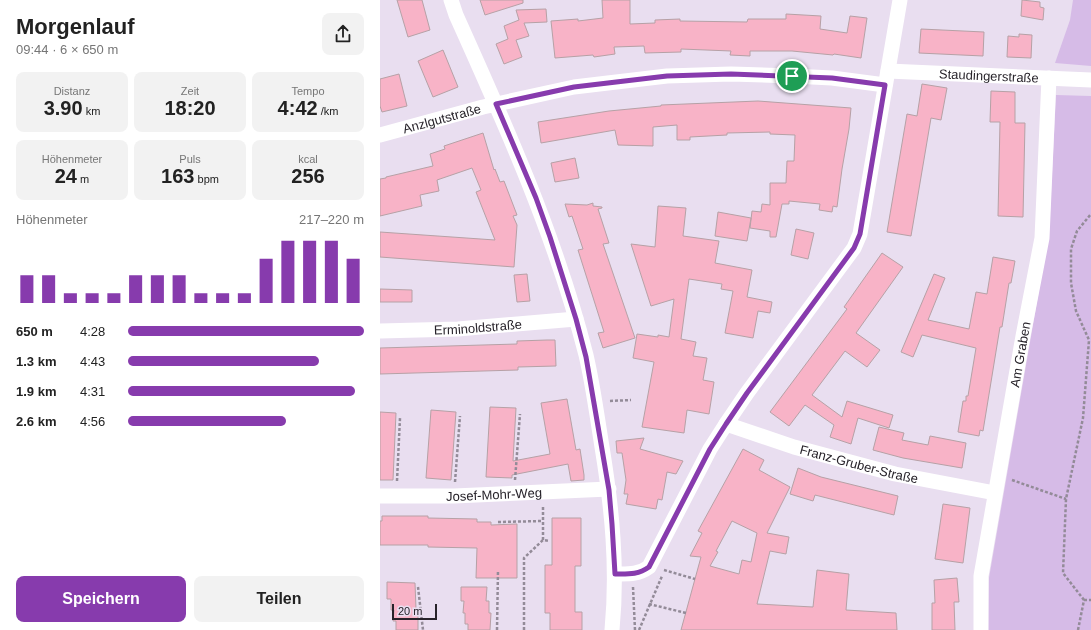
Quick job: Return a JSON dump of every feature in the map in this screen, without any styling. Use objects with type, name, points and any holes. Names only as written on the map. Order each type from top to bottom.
[{"type":"street","points":[[451,0],[456,15],[496,104],[545,224],[576,319],[586,357],[609,490],[615,574],[612,630]]},
{"type":"street","points":[[615,574],[633,574],[642,572],[649,567],[710,449],[726,424],[747,393],[854,248],[860,234],[900,0]]},
{"type":"street","name":"Anzlgutstraße","points":[[380,135],[496,104],[574,87],[667,76],[731,74],[832,78],[886,78]]},
{"type":"street","name":"Staudingerstraße","points":[[886,78],[1049,78],[1091,80]]},
{"type":"street","name":"Am Graben","points":[[981,630],[981,576],[1042,238],[1049,78]]},
{"type":"street","name":"Erminoldstraße","points":[[380,331],[458,329],[576,319]]},
{"type":"street","name":"Franz-Gruber-Straße","points":[[726,424],[794,447],[895,474],[995,493]]},
{"type":"street","name":"Josef-Mohr-Weg","points":[[380,496],[454,496],[609,490]]},
{"type":"path","points":[[1078,630],[1084,600],[1063,573],[1066,499],[1083,418],[1089,340],[1076,311],[1071,283],[1071,249],[1076,231],[1091,214]]},
{"type":"path","points":[[612,401],[631,400]]},
{"type":"path","points":[[514,494],[520,414]]},
{"type":"path","points":[[454,496],[460,416]]},
{"type":"path","points":[[396,496],[400,418]]},
{"type":"path","points":[[998,476],[1066,499]]},
{"type":"path","points":[[524,630],[524,558],[543,540],[543,492]]},
{"type":"path","points":[[498,522],[543,521]]},
{"type":"path","points":[[543,540],[549,541]]},
{"type":"path","points":[[639,630],[667,565]]},
{"type":"path","points":[[497,630],[498,570]]},
{"type":"path","points":[[664,570],[695,579]]},
{"type":"path","points":[[633,574],[635,630]]},
{"type":"path","points":[[418,587],[423,630]]},
{"type":"path","points":[[1084,600],[1091,600]]},
{"type":"path","points":[[649,604],[686,613]]},
{"type":"shaded area","points":[[1073,0],[1091,0],[1091,66],[1055,63],[1070,20]]},
{"type":"shaded area","points":[[1056,95],[1091,96],[1091,630],[988,630],[989,578],[1049,233]]},
{"type":"building","points":[[397,0],[422,0],[430,30],[408,37]]},
{"type":"building","points":[[480,0],[523,0],[523,3],[485,15]]},
{"type":"building","points":[[602,0],[630,0],[630,24],[655,23],[655,20],[680,19],[680,21],[747,22],[748,19],[786,19],[786,14],[821,16],[820,29],[847,33],[850,16],[867,18],[861,58],[834,54],[792,51],[750,51],[750,56],[730,55],[731,51],[681,49],[681,52],[645,53],[644,46],[614,47],[615,54],[594,57],[593,55],[555,58],[551,21],[578,19],[578,21],[603,18]]},
{"type":"building","points":[[1022,0],[1040,2],[1040,7],[1044,8],[1043,20],[1021,16]]},
{"type":"building","points":[[546,9],[547,22],[524,23],[529,36],[516,40],[522,57],[504,64],[496,44],[508,39],[504,26],[519,20],[516,10]]},
{"type":"building","points":[[921,29],[984,32],[983,56],[919,53]]},
{"type":"building","points":[[1019,34],[1032,35],[1031,58],[1007,57],[1008,36],[1019,37]]},
{"type":"building","points":[[443,50],[458,87],[433,97],[418,61]]},
{"type":"building","points":[[399,74],[407,106],[382,112],[380,106],[380,79]]},
{"type":"building","points":[[922,84],[947,88],[941,120],[931,118],[911,236],[887,232],[907,114],[917,116]]},
{"type":"building","points":[[991,91],[1015,92],[1015,123],[1025,123],[1023,217],[998,216],[1000,122],[990,122]]},
{"type":"building","points":[[758,101],[851,108],[837,207],[833,206],[832,212],[819,210],[820,204],[789,201],[789,204],[782,204],[776,237],[770,237],[770,231],[750,228],[752,211],[761,212],[762,204],[770,205],[770,183],[786,183],[787,161],[794,161],[795,135],[770,134],[770,132],[727,133],[727,135],[690,137],[690,140],[677,140],[677,125],[653,127],[653,146],[618,145],[615,130],[541,143],[538,122],[661,105]]},
{"type":"building","points":[[483,133],[494,170],[495,169],[500,182],[504,181],[517,215],[513,216],[517,225],[514,267],[380,257],[380,232],[495,240],[476,192],[481,190],[472,168],[437,180],[439,191],[420,195],[422,206],[380,216],[380,179],[433,166],[430,154],[445,149],[444,146]]},
{"type":"building","points":[[575,158],[579,178],[555,182],[551,163]]},
{"type":"building","points":[[593,203],[593,206],[602,207],[598,209],[609,243],[603,244],[635,338],[603,348],[598,333],[604,332],[578,250],[583,249],[572,216],[569,217],[565,204],[587,205]]},
{"type":"building","points":[[658,206],[686,208],[683,236],[719,241],[715,263],[752,270],[747,297],[772,302],[770,313],[758,311],[753,338],[725,333],[733,291],[721,289],[722,284],[689,279],[681,339],[696,342],[693,356],[707,358],[703,380],[714,382],[709,414],[687,410],[684,433],[642,427],[654,362],[633,358],[637,334],[669,337],[674,299],[651,306],[631,244],[655,247]]},
{"type":"building","points":[[718,212],[751,218],[747,241],[715,236]]},
{"type":"building","points":[[796,229],[814,233],[808,259],[791,255]]},
{"type":"building","points":[[882,253],[903,267],[856,333],[880,350],[867,367],[845,351],[812,395],[842,417],[847,401],[893,415],[889,428],[858,418],[851,444],[830,437],[834,425],[805,405],[789,426],[770,412],[847,309],[844,307]]},
{"type":"building","points":[[993,257],[1015,261],[1011,283],[1009,283],[1002,327],[1000,327],[983,431],[980,430],[979,436],[958,432],[963,401],[966,401],[966,396],[968,396],[976,348],[922,335],[913,357],[901,352],[934,274],[945,278],[928,320],[969,329],[976,292],[987,294]]},
{"type":"building","points":[[527,274],[530,301],[517,302],[514,275]]},
{"type":"building","points":[[380,289],[412,290],[412,302],[380,302]]},
{"type":"building","points":[[555,340],[556,366],[518,367],[518,370],[380,374],[380,348],[517,344],[517,341]]},
{"type":"building","points":[[567,399],[576,450],[580,449],[584,480],[571,481],[568,464],[512,475],[512,478],[486,477],[490,407],[516,408],[513,461],[550,454],[541,403]]},
{"type":"building","points":[[431,410],[456,412],[451,480],[426,478]]},
{"type":"building","points":[[380,412],[396,413],[393,480],[380,480]]},
{"type":"building","points":[[879,427],[904,433],[902,440],[928,445],[930,436],[966,443],[962,468],[903,458],[873,450]]},
{"type":"building","points":[[644,438],[640,449],[683,461],[676,474],[667,472],[662,500],[658,499],[656,509],[626,504],[628,494],[624,494],[626,480],[622,453],[617,453],[616,441]]},
{"type":"building","points":[[743,449],[764,460],[759,470],[790,487],[767,533],[789,537],[786,554],[770,551],[757,604],[813,607],[817,570],[849,574],[846,610],[896,613],[897,630],[681,630],[701,557],[690,556],[702,533],[698,531]],"holes":[[[732,521],[757,533],[751,562],[742,560],[739,574],[710,566]]]},
{"type":"building","points":[[798,468],[821,477],[898,496],[894,515],[815,495],[813,501],[790,494]]},
{"type":"building","points":[[943,504],[970,508],[963,563],[935,559]]},
{"type":"building","points":[[382,516],[428,516],[428,518],[477,519],[477,522],[491,522],[491,525],[517,524],[517,578],[476,578],[477,548],[428,547],[428,545],[380,545],[380,521],[382,521]]},
{"type":"building","points":[[552,518],[581,518],[581,566],[575,566],[575,612],[582,612],[582,630],[550,630],[550,613],[545,613],[545,565],[552,565]]},
{"type":"building","points":[[957,578],[959,602],[954,602],[955,630],[932,630],[932,603],[935,603],[934,580]]},
{"type":"building","points":[[387,582],[415,583],[416,609],[418,609],[418,630],[396,630],[396,621],[393,621],[394,610],[391,610],[391,599],[387,599]]},
{"type":"building","points":[[461,587],[487,587],[486,601],[489,601],[489,613],[491,613],[490,630],[468,630],[468,624],[465,624],[465,613],[463,613],[464,601],[461,601]]},
{"type":"route","points":[[731,74],[792,76],[832,78],[885,85],[860,234],[854,248],[747,393],[710,449],[649,567],[642,572],[633,574],[615,574],[609,490],[586,357],[576,319],[550,237],[536,198],[496,104],[574,87],[667,76],[731,74]]}]
